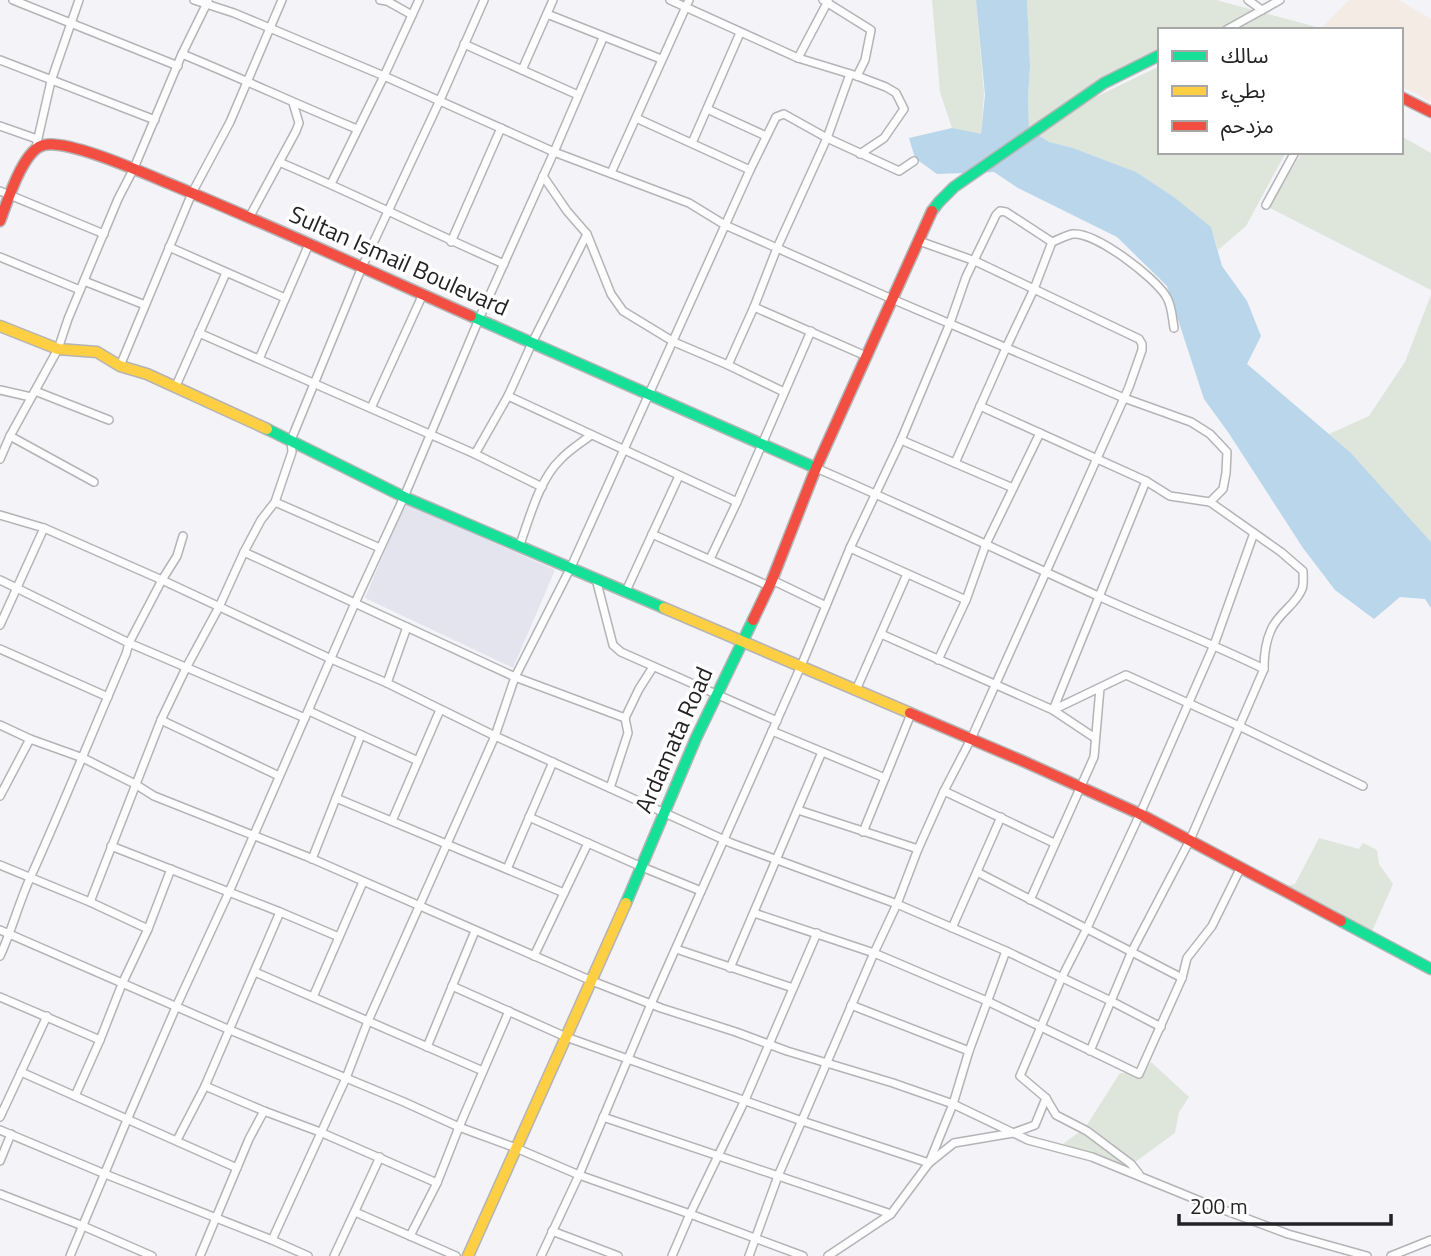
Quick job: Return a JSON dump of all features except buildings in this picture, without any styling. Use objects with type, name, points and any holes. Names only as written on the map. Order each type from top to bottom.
[{"type":"street","points":[[13,0],[178,66]]},
{"type":"street","points":[[0,221],[22,168],[37,143],[51,81],[79,0]]},
{"type":"street","points":[[194,0],[207,2],[384,76],[554,152],[689,203],[725,225],[892,299],[1124,398],[1191,422],[1210,434],[1227,452],[1223,489],[1210,502]]},
{"type":"street","points":[[120,366],[192,193],[230,122],[282,0]]},
{"type":"street","points":[[380,0],[412,15]]},
{"type":"street","points":[[331,184],[419,0]]},
{"type":"street","points":[[90,902],[161,720],[244,552],[261,520],[275,502],[292,452],[291,440],[362,267],[484,0]]},
{"type":"street","points":[[522,70],[553,0]]},
{"type":"street","points":[[670,0],[687,3],[740,33],[799,58],[854,75],[896,93],[904,109],[884,138],[860,153]]},
{"type":"street","points":[[1248,0],[1262,10]]},
{"type":"street","points":[[1230,28],[1280,0]]},
{"type":"street","points":[[728,365],[854,75],[865,60],[871,30],[827,1],[799,58]]},
{"type":"street","points":[[1,455],[58,349],[103,234],[207,2]]},
{"type":"street","points":[[611,173],[687,3]]},
{"type":"street","points":[[547,14],[661,60]]},
{"type":"street","points":[[692,143],[740,33]]},
{"type":"street","points":[[70,1256],[176,1007],[404,497],[603,38]]},
{"type":"street","points":[[464,44],[578,95]]},
{"type":"street","points":[[182,54],[357,130]]},
{"type":"street","name":"Ardamata Road","points":[[468,1256],[502,1175],[592,982],[716,695],[770,583],[816,468],[927,218],[939,200],[954,187],[1104,83],[1158,56]]},
{"type":"street","points":[[0,60],[155,120]]},
{"type":"street","points":[[1403,98],[1431,112]]},
{"type":"street","points":[[250,216],[299,123],[293,103]]},
{"type":"street","points":[[707,109],[766,136]]},
{"type":"street","points":[[272,1240],[346,1078],[368,1021],[495,736],[515,677],[571,567],[776,117],[784,114],[827,138],[899,171],[914,161]]},
{"type":"street","points":[[636,118],[750,170]]},
{"type":"street","points":[[0,126],[37,143]]},
{"type":"street","points":[[451,242],[501,128]]},
{"type":"street","name":"Sultan Ismail Boulevard","points":[[37,143],[66,146],[134,168],[250,216],[816,468]]},
{"type":"street","points":[[1266,205],[1294,154]]},
{"type":"street","points":[[279,162],[504,264]]},
{"type":"street","points":[[543,176],[587,234],[611,294],[623,311],[674,342],[784,392]]},
{"type":"street","points":[[0,191],[103,234]]},
{"type":"street","points":[[541,1256],[777,722],[850,548],[901,440],[950,323],[966,277],[996,215],[1000,211],[1006,212],[1052,242]]},
{"type":"street","points":[[475,454],[508,396],[587,234]]},
{"type":"street","points":[[955,464],[1034,289],[1052,242],[1072,234],[1084,236],[1120,255],[1159,286],[1168,298],[1174,328]]},
{"type":"street","points":[[749,1256],[778,1176],[897,904],[918,849],[996,684],[1124,398],[1142,349],[1139,339],[975,261],[919,241]]},
{"type":"street","points":[[259,359],[309,244]]},
{"type":"street","points":[[169,247],[285,298]]},
{"type":"street","points":[[0,257],[80,290]]},
{"type":"street","points":[[176,388],[226,273]]},
{"type":"street","points":[[85,281],[145,305]]},
{"type":"street","points":[[370,408],[423,294]]},
{"type":"street","points":[[754,307],[866,356]]},
{"type":"street","points":[[0,326],[58,349],[97,352],[120,366],[147,374],[291,440],[404,497],[1025,762],[1140,814],[1431,969]]},
{"type":"street","points":[[710,559],[811,331]]},
{"type":"street","points":[[199,333],[475,454],[542,487]]},
{"type":"street","points":[[0,390],[33,394],[109,420]]},
{"type":"street","points":[[508,396],[737,502]]},
{"type":"street","points":[[980,406],[1146,481],[1170,496],[1210,502],[1281,552],[1303,571],[1303,587],[1271,628],[1264,649],[1264,669],[1190,840],[1132,951],[1090,1051]]},
{"type":"street","points":[[939,660],[966,600],[986,544],[1040,433]]},
{"type":"street","points":[[519,547],[551,470],[591,435]]},
{"type":"street","points":[[10,436],[94,482]]},
{"type":"street","points":[[901,440],[1013,488]]},
{"type":"street","points":[[816,468],[1264,669]]},
{"type":"street","points":[[626,591],[679,476]]},
{"type":"street","points":[[1053,710],[1146,481]]},
{"type":"street","points":[[275,502],[380,548]]},
{"type":"street","points":[[0,515],[44,528],[162,580],[387,683],[495,736],[724,839],[897,904],[1006,951],[1161,1027]]},
{"type":"street","points":[[0,625],[44,528]]},
{"type":"street","points":[[1141,1177],[1131,1164],[1087,1131],[1056,1115],[1046,1098],[1020,1076],[1062,977],[1140,814],[1214,645],[1254,533]]},
{"type":"street","points":[[652,534],[827,606]]},
{"type":"street","points":[[0,956],[129,643],[177,556],[183,536]]},
{"type":"street","points":[[850,548],[966,600]]},
{"type":"street","points":[[244,552],[515,677],[625,718]]},
{"type":"street","points":[[856,690],[907,574]]},
{"type":"street","points":[[596,579],[613,645],[621,652],[777,722]]},
{"type":"street","points":[[0,580],[186,668],[361,735],[418,761]]},
{"type":"street","points":[[387,683],[407,627]]},
{"type":"street","points":[[881,634],[1053,710],[1096,738]]},
{"type":"street","points":[[0,649],[107,697]]},
{"type":"street","points":[[610,788],[628,733],[625,718],[653,667]]},
{"type":"street","points":[[1053,710],[1126,675],[1363,786]]},
{"type":"street","points":[[1030,900],[1094,757],[1100,688]]},
{"type":"street","points":[[392,821],[440,710]]},
{"type":"street","points":[[863,832],[911,713]]},
{"type":"street","points":[[161,720],[279,776]]},
{"type":"street","points":[[0,725],[83,758],[155,796],[312,859],[592,982],[953,1104],[1028,1140],[1092,1157],[1288,1234],[1367,1256]]},
{"type":"street","points":[[772,731],[885,778]]},
{"type":"street","points":[[312,859],[361,735]]},
{"type":"street","points":[[0,795],[30,739]]},
{"type":"street","points":[[730,968],[822,752]]},
{"type":"street","points":[[507,869],[553,762]]},
{"type":"street","points":[[944,791],[1055,843]]},
{"type":"street","points":[[336,798],[564,892]]},
{"type":"street","points":[[798,810],[918,849]]},
{"type":"street","points":[[529,817],[702,891]]},
{"type":"street","points":[[953,928],[1001,817]]},
{"type":"street","points":[[534,956],[588,843]]},
{"type":"street","points":[[111,846],[340,937]]},
{"type":"street","points":[[0,865],[148,929]]},
{"type":"street","points":[[754,913],[874,953],[987,1001],[1139,1074],[1182,978],[1187,958],[1212,926],[1241,867]]},
{"type":"street","points":[[75,1096],[148,929],[171,869]]},
{"type":"street","points":[[977,872],[1182,978]]},
{"type":"street","points":[[313,997],[363,882]]},
{"type":"street","points":[[177,1140],[205,1086],[281,912]]},
{"type":"street","points":[[0,930],[459,1127],[579,1175],[803,1256]]},
{"type":"street","points":[[426,1047],[475,931]]},
{"type":"street","points":[[673,1256],[690,1214],[745,1100],[817,933]]},
{"type":"street","points":[[676,949],[793,988]]},
{"type":"street","points":[[828,1256],[891,1214],[929,1163],[953,1104],[969,1051],[1006,951]]},
{"type":"street","points":[[255,972],[483,1071]]},
{"type":"street","points":[[452,986],[566,1037],[929,1163]]},
{"type":"street","points":[[0,997],[100,1040]]},
{"type":"street","points":[[852,1004],[969,1051]]},
{"type":"street","points":[[410,1236],[437,1183],[509,1011]]},
{"type":"street","points":[[0,1117],[47,1016]]},
{"type":"street","points":[[21,1072],[237,1168]]},
{"type":"street","points":[[205,1086],[437,1183]]},
{"type":"street","points":[[929,1163],[954,1143],[1013,1133],[1035,1125],[1046,1098]]},
{"type":"street","points":[[200,1256],[249,1139],[264,1111]]},
{"type":"street","points":[[603,1116],[891,1214]]},
{"type":"street","points":[[0,1130],[308,1256]]},
{"type":"street","points":[[0,1161],[11,1134]]},
{"type":"street","points":[[334,1256],[380,1157]]},
{"type":"street","points":[[0,1194],[152,1256]]},
{"type":"street","points":[[355,1212],[456,1256]]},
{"type":"street","points":[[552,1231],[618,1256]]},
{"type":"street","points":[[1391,1256],[1431,1240]]},
{"type":"shaded area","points":[[932,0],[976,0],[984,93],[981,135],[952,128],[940,92]]},
{"type":"shaded area","points":[[1027,0],[1216,0],[1320,28],[1158,28],[1158,51],[1090,88],[1029,128]]},
{"type":"shaded area","points":[[1349,0],[1399,0],[1431,19],[1431,102],[1403,87],[1403,28],[1322,28]]},
{"type":"shaded area","points":[[1158,67],[1158,154],[1285,154],[1246,226],[1218,250],[1211,227],[1174,197],[1136,172],[1073,148],[1049,142],[1037,134],[1077,106]]},
{"type":"shaded area","points":[[1403,137],[1431,153],[1431,290],[1268,207],[1301,154],[1403,154]]},
{"type":"shaded area","points":[[1431,295],[1431,542],[1350,452],[1329,434],[1369,416],[1405,362]]},
{"type":"shaded area","points":[[405,503],[555,570],[513,668],[365,598]]},
{"type":"shaded area","points":[[1319,838],[1359,849],[1363,843],[1377,850],[1379,864],[1393,884],[1372,931],[1284,887],[1295,884]]},
{"type":"shaded area","points":[[1151,1062],[1189,1097],[1179,1112],[1175,1133],[1135,1162],[1085,1128],[1120,1073],[1143,1073]]},
{"type":"shaded area","points":[[1082,1130],[1129,1168],[1063,1144]]},
{"type":"water","points":[[976,0],[1027,0],[1029,129],[1049,142],[1073,148],[1136,172],[1174,197],[1211,227],[1222,266],[1247,301],[1261,336],[1247,364],[1350,452],[1431,542],[1431,608],[1425,599],[1400,597],[1374,619],[1335,590],[1303,548],[1204,399],[1167,286],[1117,237],[1018,188],[994,172],[937,174],[915,158],[909,138],[952,128],[981,134],[985,95]]},
{"type":"traffic: fast","points":[[932,211],[954,187],[1104,83],[1158,56]]},
{"type":"traffic: fast","points":[[471,316],[816,468]]},
{"type":"traffic: fast","points":[[267,429],[404,497],[664,608]]},
{"type":"traffic: fast","points":[[626,903],[696,738],[753,620]]},
{"type":"traffic: fast","points":[[1341,921],[1431,969]]},
{"type":"traffic: slow","points":[[0,326],[58,349],[97,352],[120,366],[147,374],[267,429]]},
{"type":"traffic: slow","points":[[664,608],[910,713]]},
{"type":"traffic: slow","points":[[468,1256],[626,903]]},
{"type":"traffic: jam","points":[[1403,98],[1431,112]]},
{"type":"traffic: jam","points":[[0,221],[29,156],[44,145],[71,147],[212,202],[471,316]]},
{"type":"traffic: jam","points":[[753,620],[772,580],[816,468],[932,211]]},
{"type":"traffic: jam","points":[[910,713],[1140,814],[1341,921]]}]
